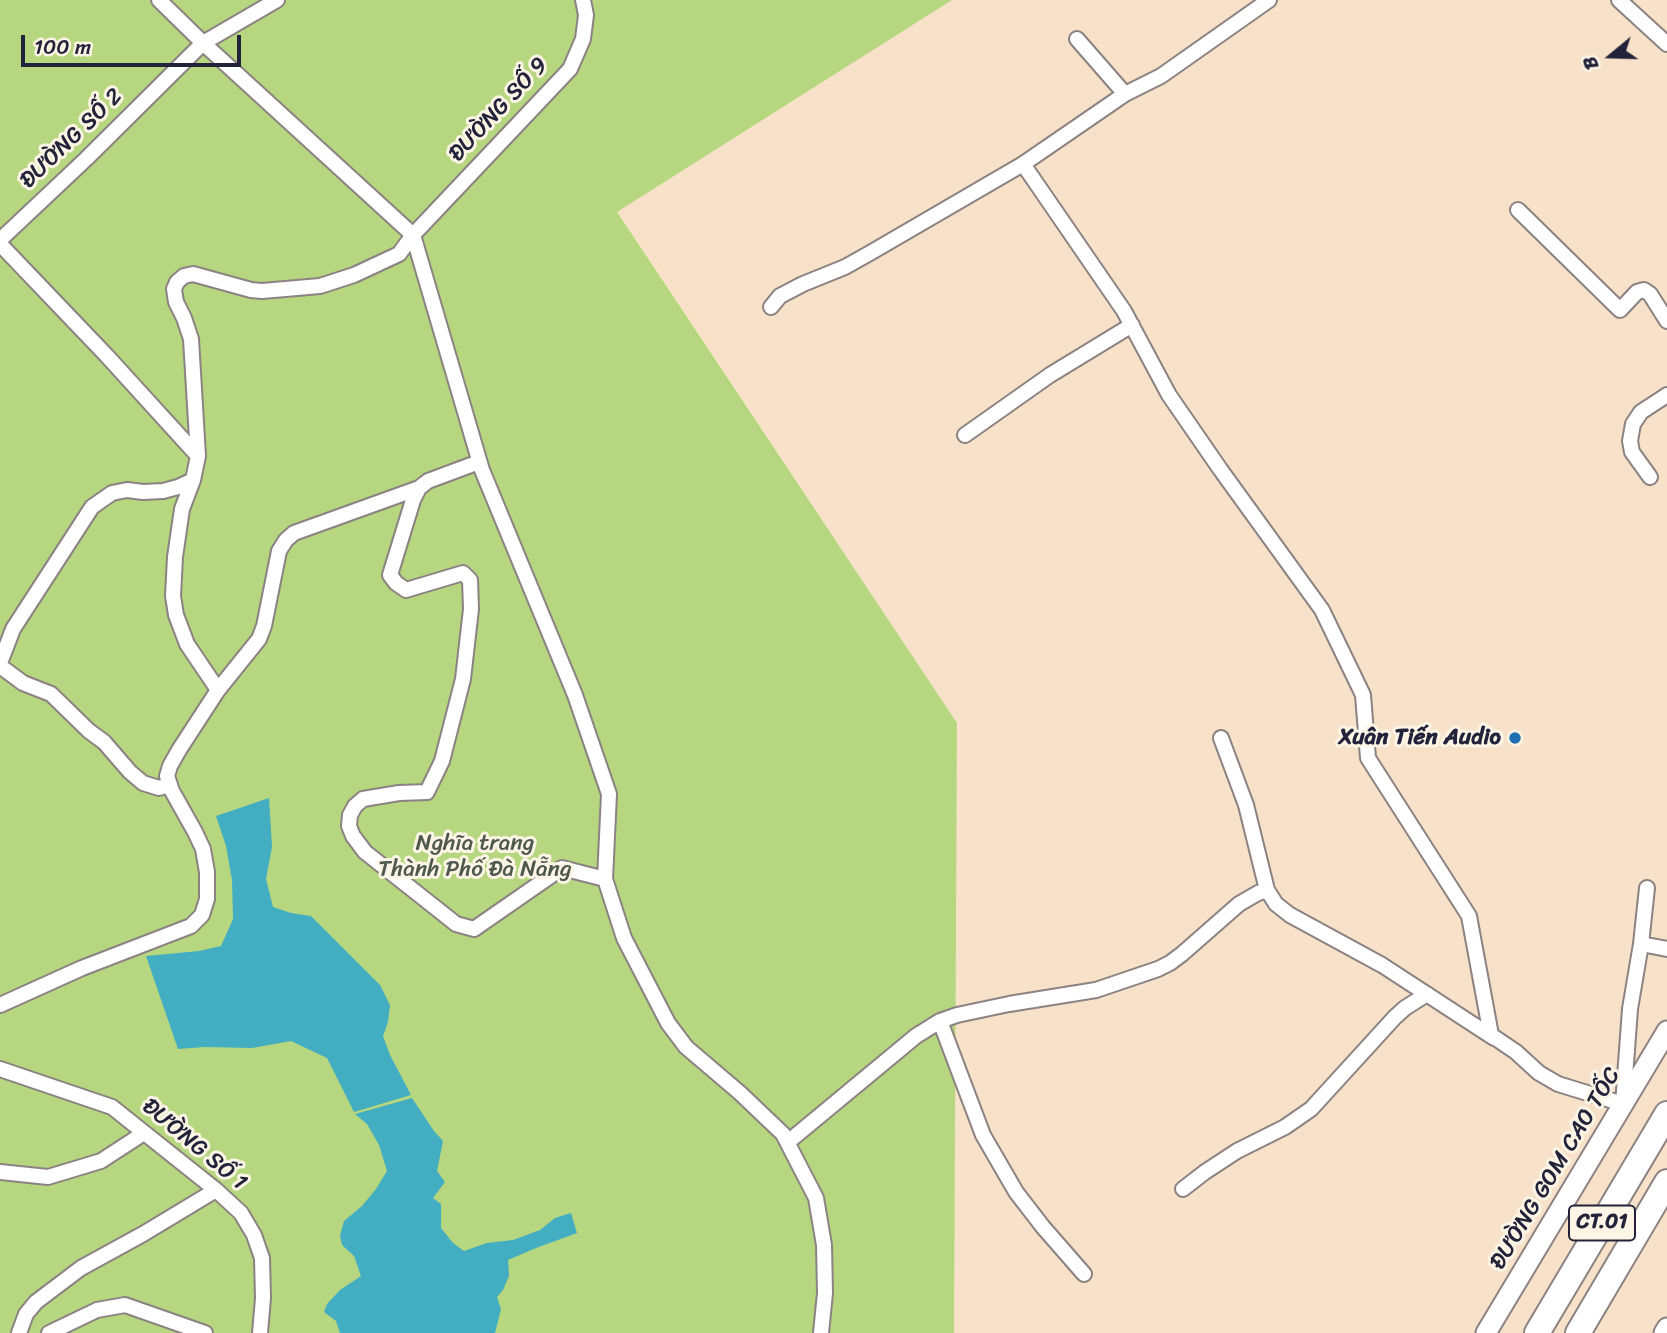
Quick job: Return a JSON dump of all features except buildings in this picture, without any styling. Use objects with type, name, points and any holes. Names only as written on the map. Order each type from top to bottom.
[{"type":"highway","name":"CT.01","points":[[1537,1333],[1667,1114]]},
{"type":"highway","name":"CT.01","points":[[1578,1333],[1667,1182]]},
{"type":"main road","name":"ĐƯỜNG GOM CAO TỐC","points":[[1486,1333],[1667,1031]]},
{"type":"main road","points":[[1664,1333],[1667,1328]]},
{"type":"street","points":[[159,0],[413,235],[480,462],[575,695],[609,794],[606,879],[624,938],[668,1023],[686,1046],[783,1134],[816,1198],[824,1245],[825,1281],[821,1333]]},
{"type":"street","name":"ĐƯỜNG SỐ 2","points":[[0,242],[203,43],[277,0]]},
{"type":"street","name":"ĐƯỜNG SỐ 9","points":[[198,456],[191,339],[176,302],[174,289],[177,282],[184,276],[193,274],[251,290],[320,286],[354,275],[399,254],[413,235],[570,69],[583,39],[586,15],[583,0]]},
{"type":"street","points":[[771,307],[780,296],[845,267],[1023,164],[1125,94],[1161,76],[1269,0]]},
{"type":"street","points":[[1605,0],[1622,3],[1667,44]]},
{"type":"street","points":[[1077,39],[1125,94]]},
{"type":"street","points":[[1023,164],[1124,311],[1169,395],[1322,610],[1363,695],[1367,758],[1469,916],[1491,1035],[1516,1052],[1539,1073],[1558,1084],[1623,1104],[1630,1009],[1647,888]]},
{"type":"street","points":[[1518,209],[1620,310],[1637,292],[1644,290],[1650,294],[1667,321]]},
{"type":"street","points":[[0,242],[198,456],[193,480],[182,509],[175,557],[174,606],[187,644],[218,690]]},
{"type":"street","points":[[965,435],[1050,375],[1132,325]]},
{"type":"street","points":[[1650,477],[1632,452],[1630,441],[1633,424],[1641,412],[1667,395]]},
{"type":"street","points":[[0,1005],[82,968],[191,926],[202,915],[207,899],[207,872],[203,849],[169,785],[167,776],[170,766],[218,690],[259,639],[279,551],[286,540],[294,533],[419,488],[428,481],[480,462]]},
{"type":"street","points":[[169,785],[159,788],[143,783],[104,742],[51,694],[23,683],[0,664],[13,629],[92,507],[112,493],[127,490],[163,491],[193,480]]},
{"type":"street","points":[[419,488],[390,575],[406,590],[463,573],[471,580],[471,609],[463,679],[442,761],[427,792],[363,799],[350,815],[349,826],[353,836],[365,852],[456,924],[474,929],[562,868],[606,879]]},
{"type":"street","points":[[1221,738],[1246,805],[1267,890],[1276,904],[1290,915],[1382,965],[1516,1052]]},
{"type":"street","points":[[788,1142],[916,1036],[940,1021],[1009,1004],[1096,990],[1158,968],[1182,954],[1239,904],[1267,890]]},
{"type":"street","points":[[1640,944],[1667,949]]},
{"type":"street","points":[[1183,1189],[1237,1151],[1311,1109],[1395,1017],[1427,993]]},
{"type":"street","points":[[940,1021],[983,1135],[1016,1192],[1084,1274]]},
{"type":"street","name":"ĐƯỜNG SỐ 1","points":[[0,1069],[112,1107],[216,1190],[240,1213],[254,1235],[262,1258],[260,1333]]},
{"type":"street","points":[[0,1172],[48,1177],[101,1161],[144,1133]]},
{"type":"street","points":[[19,1333],[26,1314],[36,1302],[81,1268],[216,1190]]},
{"type":"street","points":[[50,1333],[97,1310],[125,1305],[205,1333]]},
{"type":"green space","name":"Nghĩa trang Thành Phố Đà Nẵng","points":[[0,0],[952,0],[617,212],[957,723],[954,1333],[0,1333]]},
{"type":"water","points":[[269,798],[272,847],[266,879],[273,907],[311,916],[380,985],[390,1005],[383,1036],[411,1095],[354,1112],[327,1058],[291,1041],[252,1048],[178,1049],[146,956],[221,946],[233,919],[232,880],[226,846],[216,816]]},
{"type":"water","points":[[412,1098],[443,1141],[437,1171],[445,1182],[433,1198],[441,1204],[441,1228],[453,1243],[464,1251],[487,1243],[513,1240],[540,1230],[555,1218],[571,1213],[577,1233],[508,1260],[509,1276],[497,1297],[501,1309],[495,1333],[340,1333],[336,1321],[324,1312],[327,1304],[340,1290],[361,1276],[354,1256],[342,1245],[340,1235],[344,1221],[362,1206],[387,1171],[379,1145],[367,1124],[355,1114]]},
{"type":"place","name":"Xuân Tiến Audio","points":[[1515,738]]}]
